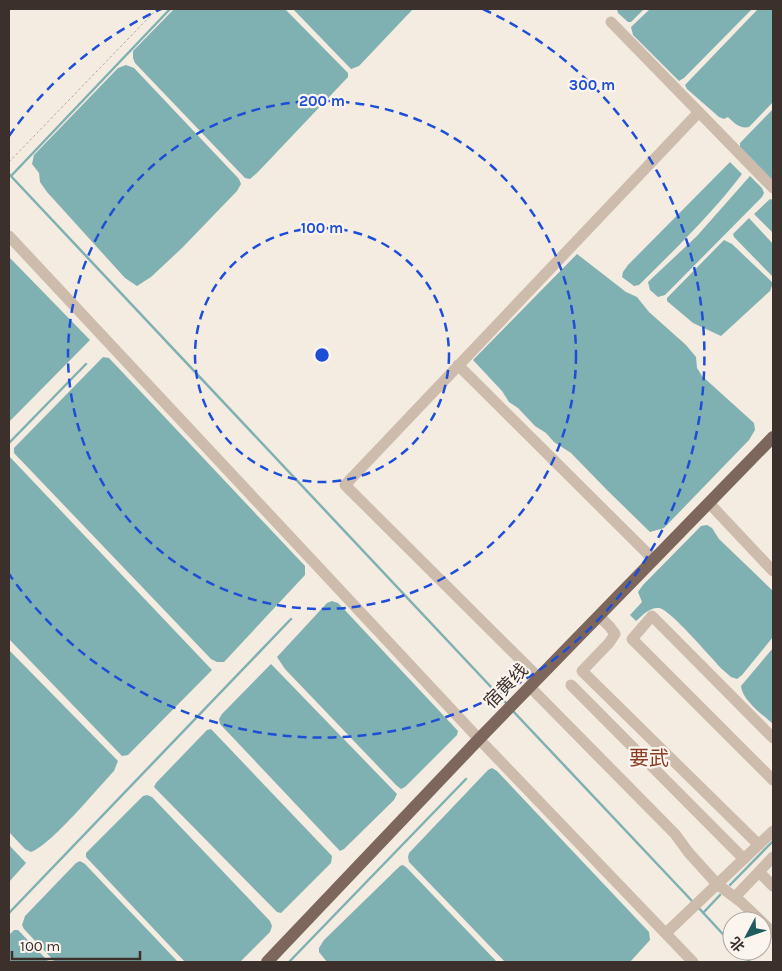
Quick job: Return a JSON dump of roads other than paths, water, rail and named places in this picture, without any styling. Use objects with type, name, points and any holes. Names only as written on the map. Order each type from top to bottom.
[{"type":"main road","name":"宿黄线","points":[[267,962],[479,739],[773,437]]},
{"type":"lane","points":[[611,22],[773,188]]},
{"type":"lane","points":[[698,112],[345,485],[531,686],[675,834],[688,854],[717,884],[750,911]]},
{"type":"lane","points":[[9,236],[479,739],[693,962]]},
{"type":"lane","points":[[458,366],[654,560]]},
{"type":"lane","points":[[709,503],[773,571]]},
{"type":"lane","points":[[599,616],[615,634],[609,643],[582,670],[759,844]]},
{"type":"lane","points":[[773,738],[652,616],[632,639],[773,780]]},
{"type":"lane","points":[[571,685],[744,859]]},
{"type":"lane","points":[[666,933],[773,831]]},
{"type":"lane","points":[[735,897],[773,856]]},
{"type":"lane","points":[[759,872],[773,886]]},
{"type":"water","points":[[174,9],[285,9],[348,73],[348,77],[257,173],[250,179],[245,178],[135,63],[133,51]]},
{"type":"water","points":[[293,9],[413,9],[359,66],[351,69]]},
{"type":"water","points":[[617,9],[644,9],[631,22],[628,22],[618,13]]},
{"type":"water","points":[[650,9],[752,9],[679,81],[633,35],[631,27]]},
{"type":"water","points":[[758,9],[773,9],[773,102],[749,127],[743,127],[728,117],[724,119],[719,117],[687,89],[685,85]]},
{"type":"water","points":[[126,65],[134,68],[239,179],[241,184],[237,191],[182,248],[151,277],[137,286],[125,278],[47,192],[40,182],[39,173],[32,164],[34,155],[118,68]]},
{"type":"water","points":[[773,109],[773,181],[740,147],[740,143]]},
{"type":"water","points":[[730,162],[742,174],[680,245],[639,285],[634,286],[622,277],[628,265]]},
{"type":"water","points":[[750,176],[762,188],[764,193],[762,197],[665,295],[658,297],[650,290],[648,282],[697,236]]},
{"type":"water","points":[[770,199],[773,200],[773,233],[754,214]]},
{"type":"water","points":[[749,218],[773,244],[773,277],[734,237],[733,234]]},
{"type":"water","points":[[724,240],[732,244],[773,283],[770,291],[721,336],[693,323],[667,301],[667,298]]},
{"type":"water","points":[[577,254],[626,292],[637,297],[649,312],[686,345],[696,357],[697,368],[702,376],[754,423],[755,430],[749,440],[664,528],[650,532],[571,453],[554,442],[509,402],[502,391],[473,360]]},
{"type":"water","points":[[9,257],[90,340],[9,422]]},
{"type":"water","points":[[103,357],[109,358],[305,566],[305,575],[224,662],[217,662],[211,659],[14,453],[14,448]]},
{"type":"water","points":[[9,456],[212,670],[128,755],[122,756],[9,639]]},
{"type":"water","points":[[707,525],[773,591],[773,637],[737,679],[731,677],[723,670],[681,625],[664,610],[659,608],[652,609],[636,621],[630,615],[642,602],[638,592],[643,585],[701,526]]},
{"type":"water","points":[[332,601],[341,606],[458,731],[457,735],[401,789],[285,669],[277,657],[327,603]]},
{"type":"water","points":[[773,648],[773,724],[749,702],[741,686]]},
{"type":"water","points":[[9,650],[118,761],[114,771],[74,816],[50,839],[31,852],[25,849],[9,832]]},
{"type":"water","points":[[271,664],[397,794],[394,800],[340,851],[220,724],[219,719],[222,714]]},
{"type":"water","points":[[211,729],[332,856],[331,863],[281,913],[277,912],[154,787],[207,730]]},
{"type":"water","points":[[492,768],[497,771],[649,932],[650,940],[630,962],[505,962],[409,862],[409,853]]},
{"type":"water","points":[[143,796],[152,797],[270,921],[272,926],[270,932],[240,962],[185,962],[86,857],[86,853]]},
{"type":"water","points":[[9,845],[26,863],[9,882]]},
{"type":"water","points":[[80,861],[178,962],[55,962],[22,925],[25,916]]},
{"type":"water","points":[[403,865],[497,962],[327,962],[319,952],[319,948],[324,940]]},
{"type":"water","points":[[14,930],[18,930],[49,962],[9,962],[9,935]]},
{"type":"waterway","points":[[11,176],[170,9]]},
{"type":"waterway","points":[[9,174],[507,704]]},
{"type":"waterway","points":[[9,443],[86,364]]},
{"type":"waterway","points":[[9,913],[291,619]]},
{"type":"waterway","points":[[512,710],[693,902]]},
{"type":"waterway","points":[[289,962],[466,779]]},
{"type":"waterway","points":[[730,885],[773,841]]},
{"type":"waterway","points":[[703,913],[720,895]]},
{"type":"waterway","points":[[697,906],[722,933]]},
{"type":"district","name":"要武","points":[[649,758]]}]
